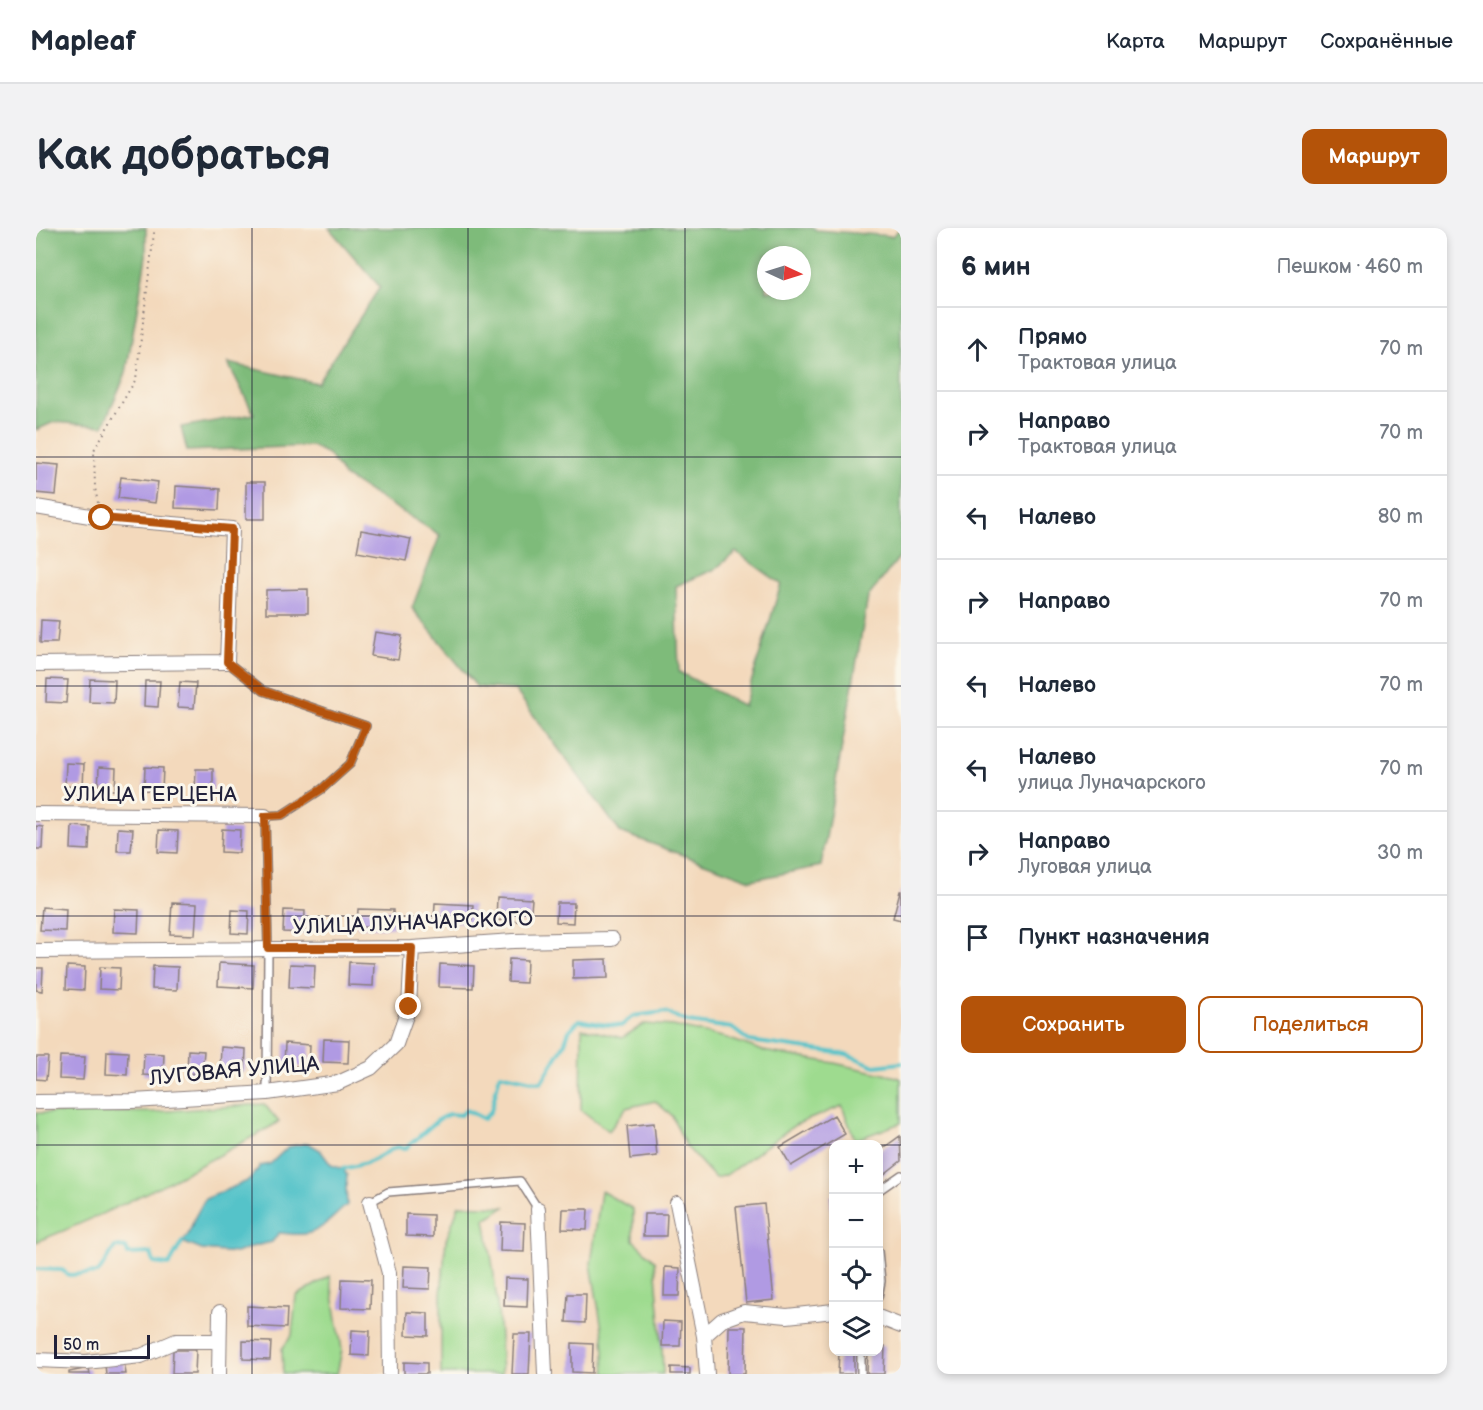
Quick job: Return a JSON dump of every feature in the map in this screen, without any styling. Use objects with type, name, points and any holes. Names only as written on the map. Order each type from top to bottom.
[{"type":"street","points":[[36,507],[102,518],[232,529],[227,662],[36,664]]},
{"type":"street","name":"УЛИЦА ГЕРЦЕНА","points":[[36,814],[265,816]]},
{"type":"street","name":"УЛИЦА ЛУНАЧАРСКОГО","points":[[36,951],[412,948],[513,941],[612,939]]},
{"type":"street","name":"ЛУГОВАЯ УЛИЦА","points":[[36,1102],[133,1101],[267,1093],[338,1083],[371,1068],[396,1044],[409,1007],[412,948]]},
{"type":"street","points":[[370,1202],[389,1273],[390,1374]]},
{"type":"street","points":[[677,1203],[704,1336],[707,1374]]},
{"type":"street","points":[[538,1209],[545,1374]]},
{"type":"street","points":[[219,1374],[220,1312]]},
{"type":"street","points":[[704,1336],[722,1320],[744,1312],[787,1316],[829,1312]]},
{"type":"street","points":[[883,1319],[901,1326]]},
{"type":"street","points":[[36,1360],[86,1362],[141,1356],[176,1341],[219,1341]]},
{"type":"lane","points":[[227,662],[264,691],[366,726],[350,764],[329,783],[282,815],[265,816],[268,948],[267,1093]]},
{"type":"lane","points":[[883,1188],[901,1175]]},
{"type":"lane","points":[[370,1202],[388,1192],[520,1181],[538,1209]]},
{"type":"lane","points":[[861,1356],[861,1374]]},
{"type":"path","points":[[102,518],[95,488],[94,450],[136,379],[154,228]]},
{"type":"green space","points":[[36,228],[146,228],[146,257],[126,373],[103,426],[54,422],[36,430]]},
{"type":"green space","points":[[329,228],[814,228],[892,236],[901,228],[901,555],[868,597],[821,866],[751,880],[620,832],[515,690],[477,687],[412,608],[440,535],[344,476],[328,454],[312,446],[187,451],[181,427],[254,414],[228,363],[317,383],[380,287]],"holes":[[[736,552],[781,584],[744,706],[679,672],[676,586],[715,569]]]},
{"type":"green space","points":[[644,1024],[673,1026],[727,1038],[763,1051],[897,1077],[901,1079],[901,1123],[855,1140],[842,1106],[795,1125],[726,1175],[715,1178],[686,1146],[672,1116],[655,1101],[626,1108],[609,1131],[581,1110],[582,1028],[622,1038]]},
{"type":"green space","points":[[264,1104],[279,1122],[160,1186],[98,1216],[36,1242],[36,1113],[154,1112]]},
{"type":"green space","points":[[601,1191],[633,1209],[633,1240],[655,1261],[663,1374],[605,1374],[603,1335],[591,1264]]},
{"type":"green space","points":[[459,1205],[505,1207],[485,1219],[499,1321],[502,1374],[441,1374],[441,1294],[446,1240]]},
{"type":"green space","points":[[330,1276],[342,1350],[337,1374],[283,1374],[282,1349],[292,1335],[296,1296]]},
{"type":"water","points":[[308,1143],[320,1150],[331,1165],[343,1169],[347,1175],[347,1205],[327,1223],[310,1233],[279,1233],[272,1242],[236,1253],[202,1250],[182,1242],[188,1235],[205,1199],[250,1180],[260,1166],[270,1164],[288,1147]]},
{"type":"building","points":[[36,463],[59,465],[56,495],[36,493]]},
{"type":"building","points":[[121,477],[158,482],[155,503],[118,498]]},
{"type":"building","points":[[246,482],[265,482],[265,519],[246,519]]},
{"type":"building","points":[[176,486],[220,489],[219,510],[175,508]]},
{"type":"building","points":[[361,530],[411,539],[406,561],[357,552]]},
{"type":"building","points":[[308,589],[308,613],[266,613],[266,590]]},
{"type":"building","points":[[41,620],[59,621],[57,643],[40,643]]},
{"type":"building","points":[[375,632],[402,636],[398,660],[371,656]]},
{"type":"building","points":[[47,679],[68,680],[66,703],[46,702]]},
{"type":"building","points":[[90,679],[115,680],[114,703],[89,702]]},
{"type":"building","points":[[145,681],[160,681],[158,707],[144,706]]},
{"type":"building","points":[[180,682],[196,683],[194,708],[178,707]]},
{"type":"building","points":[[66,763],[84,764],[83,787],[65,786]]},
{"type":"building","points":[[99,767],[116,768],[115,790],[98,790]]},
{"type":"building","points":[[145,767],[163,768],[162,791],[144,790]]},
{"type":"building","points":[[196,769],[213,769],[213,790],[195,789]]},
{"type":"building","points":[[36,826],[43,827],[42,849],[36,849]]},
{"type":"building","points":[[72,826],[90,827],[89,850],[71,849]]},
{"type":"building","points":[[118,828],[133,829],[131,851],[117,851]]},
{"type":"building","points":[[222,829],[240,830],[239,853],[221,852]]},
{"type":"building","points":[[159,830],[178,831],[177,853],[158,852]]},
{"type":"building","points":[[901,891],[901,920],[893,918]]},
{"type":"building","points":[[497,897],[532,899],[530,922],[496,920]]},
{"type":"building","points":[[172,903],[197,904],[195,935],[170,934]]},
{"type":"building","points":[[435,903],[473,905],[472,923],[434,921]]},
{"type":"building","points":[[557,903],[574,903],[573,923],[556,922]]},
{"type":"building","points":[[42,907],[66,909],[65,931],[40,930]]},
{"type":"building","points":[[114,909],[139,910],[138,933],[113,932]]},
{"type":"building","points":[[358,909],[393,910],[393,928],[357,927]]},
{"type":"building","points":[[232,910],[249,911],[248,934],[231,933]]},
{"type":"building","points":[[284,910],[305,911],[304,933],[283,932]]},
{"type":"building","points":[[509,959],[527,960],[526,983],[508,982]]},
{"type":"building","points":[[607,959],[608,978],[573,979],[573,960]]},
{"type":"building","points":[[349,962],[374,963],[373,986],[348,985]]},
{"type":"building","points":[[219,963],[254,965],[253,988],[218,986]]},
{"type":"building","points":[[290,964],[315,965],[314,988],[289,987]]},
{"type":"building","points":[[440,964],[474,966],[473,988],[439,987]]},
{"type":"building","points":[[67,966],[85,967],[84,990],[66,989]]},
{"type":"building","points":[[153,966],[178,967],[177,990],[152,989]]},
{"type":"building","points":[[100,967],[120,968],[119,990],[99,989]]},
{"type":"building","points":[[36,968],[43,968],[42,991],[36,990]]},
{"type":"building","points":[[324,1039],[349,1040],[348,1063],[323,1062]]},
{"type":"building","points":[[285,1043],[310,1045],[309,1067],[284,1066]]},
{"type":"building","points":[[221,1047],[246,1049],[245,1072],[220,1070]]},
{"type":"building","points":[[188,1050],[204,1051],[202,1074],[187,1073]]},
{"type":"building","points":[[107,1051],[128,1052],[127,1075],[106,1074]]},
{"type":"building","points":[[144,1053],[164,1054],[163,1076],[143,1075]]},
{"type":"building","points":[[60,1056],[85,1057],[83,1080],[59,1079]]},
{"type":"building","points":[[36,1057],[48,1057],[46,1080],[36,1079]]},
{"type":"building","points":[[834,1115],[845,1134],[835,1140],[829,1140],[829,1143],[791,1166],[780,1147]]},
{"type":"building","points":[[654,1123],[657,1156],[630,1159],[627,1126]]},
{"type":"building","points":[[900,1136],[901,1161],[883,1175],[883,1148]]},
{"type":"building","points":[[764,1204],[774,1300],[746,1303],[736,1207]]},
{"type":"building","points":[[563,1209],[588,1209],[587,1230],[562,1229]]},
{"type":"building","points":[[406,1214],[433,1215],[433,1237],[406,1236]]},
{"type":"building","points":[[644,1214],[667,1214],[666,1236],[643,1236]]},
{"type":"building","points":[[501,1222],[525,1223],[524,1252],[500,1251]]},
{"type":"building","points":[[404,1266],[431,1267],[430,1289],[403,1288]]},
{"type":"building","points":[[665,1267],[680,1268],[679,1296],[664,1296]]},
{"type":"building","points":[[505,1278],[528,1279],[527,1307],[504,1306]]},
{"type":"building","points":[[342,1279],[371,1280],[370,1309],[341,1308]]},
{"type":"building","points":[[568,1294],[586,1294],[585,1323],[566,1322]]},
{"type":"building","points":[[247,1306],[287,1308],[286,1328],[247,1326]]},
{"type":"building","points":[[407,1312],[428,1313],[428,1336],[406,1335]]},
{"type":"building","points":[[663,1321],[681,1322],[680,1346],[662,1346]]},
{"type":"building","points":[[729,1327],[746,1327],[745,1374],[728,1374]]},
{"type":"building","points":[[352,1330],[370,1331],[369,1356],[351,1355]]},
{"type":"building","points":[[514,1334],[531,1334],[529,1374],[512,1374]]},
{"type":"building","points":[[243,1341],[271,1342],[270,1360],[243,1359]]},
{"type":"building","points":[[572,1343],[593,1344],[592,1373],[572,1372]]},
{"type":"building","points":[[883,1346],[885,1346],[884,1374],[867,1374],[868,1356],[883,1356]]},
{"type":"building","points":[[173,1350],[196,1350],[195,1374],[172,1374]]},
{"type":"building","points":[[839,1356],[854,1356],[854,1374],[838,1374]]},
{"type":"building","points":[[124,1361],[126,1374],[106,1374],[105,1365]]},
{"type":"building","points":[[404,1362],[427,1363],[427,1374],[404,1374]]},
{"type":"building","points":[[671,1367],[690,1368],[690,1374],[671,1374]]},
{"type":"building","points":[[89,1368],[90,1374],[69,1374],[69,1372]]},
{"type":"waterway","points":[[343,1169],[370,1162],[396,1147],[406,1148],[439,1119],[449,1114],[461,1115],[466,1110],[484,1119],[491,1111],[500,1074],[541,1083],[564,1045],[569,1031],[579,1020],[621,1026],[633,1016],[665,1012],[688,1022],[732,1028],[749,1041],[846,1054],[875,1066],[901,1063]]},
{"type":"waterway","points":[[36,1269],[62,1270],[69,1275],[98,1273],[115,1247],[126,1248],[128,1254],[151,1253],[154,1263],[169,1265],[182,1242]]},
{"type":"route","points":[[102,518],[232,529],[227,662],[264,691],[366,726],[350,764],[322,789],[282,815],[265,816],[268,948],[412,948],[409,1007]]}]
